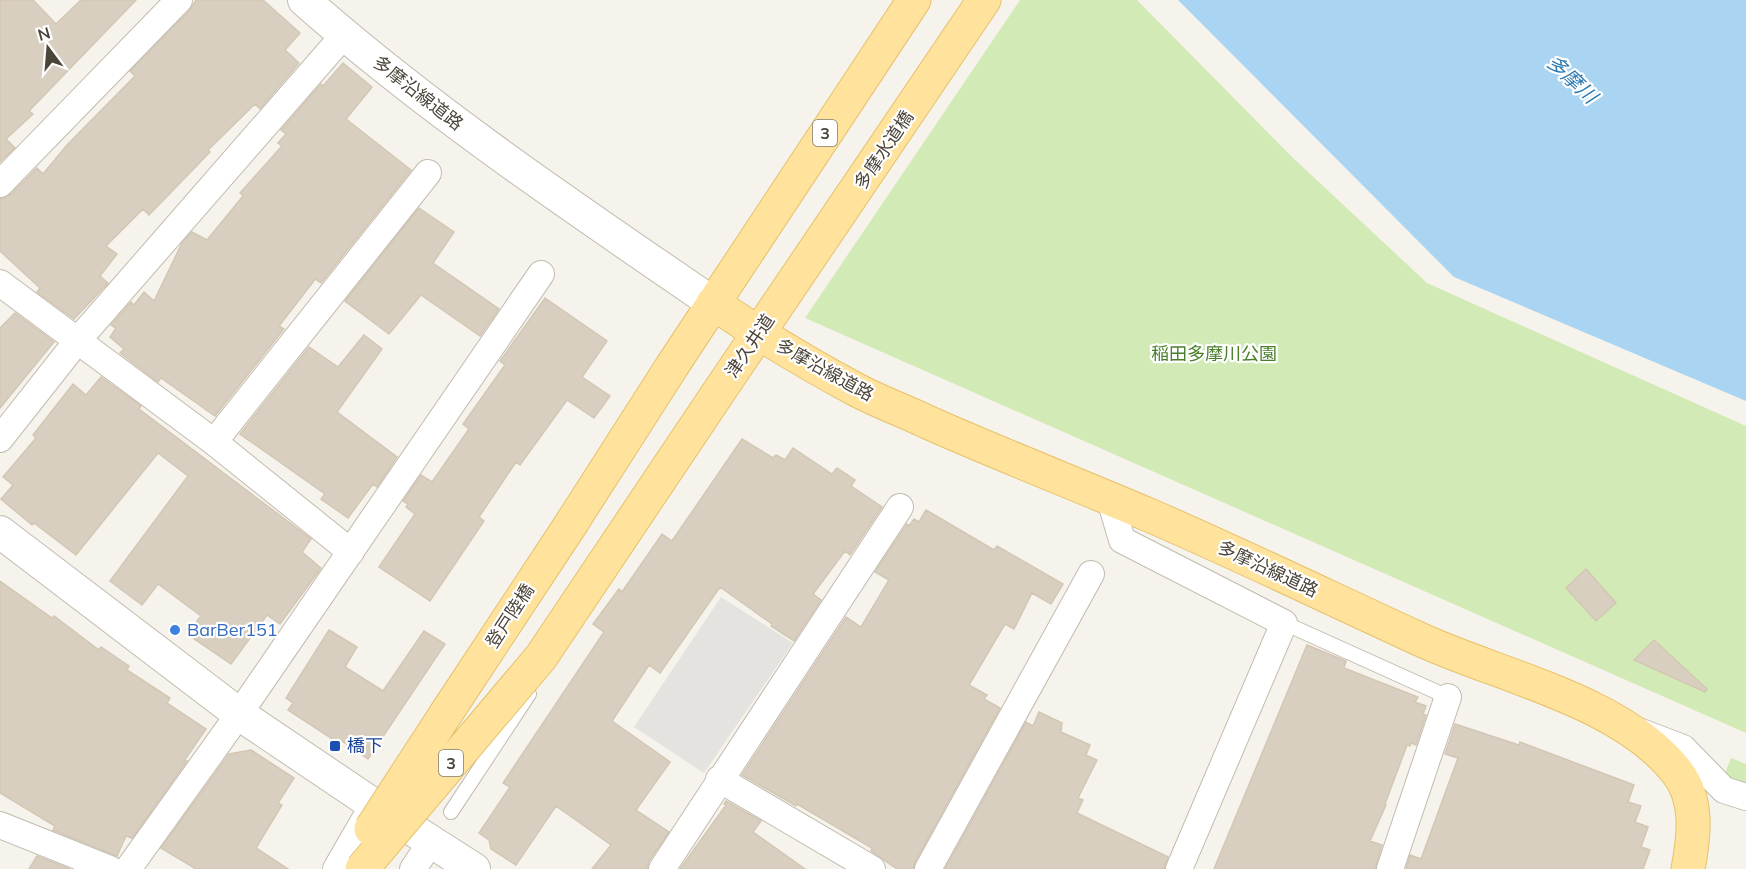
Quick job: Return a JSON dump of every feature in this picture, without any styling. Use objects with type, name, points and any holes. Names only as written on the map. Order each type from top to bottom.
[{"type":"main road","name":"3","points":[[713,303],[914,0]]},
{"type":"main road","name":"多摩水道橋","points":[[782,298],[984,0]]},
{"type":"main road","name":"津久井道","points":[[362,869],[541,657],[782,298]]},
{"type":"main road","name":"多摩沿線道路","points":[[713,303],[759,333],[857,390],[963,438],[1150,515],[1418,639],[1549,689],[1627,726],[1678,773],[1690,797],[1694,830],[1688,869]]},
{"type":"main road","name":"登戸陸橋","points":[[346,869],[713,303]]},
{"type":"street","points":[[0,184],[179,0]]},
{"type":"street","name":"多摩沿線道路","points":[[304,0],[344,35],[464,128],[713,303]]},
{"type":"street","points":[[0,439],[78,340],[344,35]]},
{"type":"street","points":[[214,442],[428,173]]},
{"type":"street","points":[[128,869],[239,714],[541,274]]},
{"type":"street","points":[[0,283],[214,442],[351,552]]},
{"type":"street","points":[[1106,497],[1112,506],[1122,540],[1284,622],[1179,869]]},
{"type":"street","points":[[662,869],[719,779],[900,507]]},
{"type":"street","points":[[0,532],[239,714],[474,869]]},
{"type":"street","points":[[928,869],[1091,574]]},
{"type":"street","points":[[1390,869],[1448,697]]},
{"type":"street","points":[[1627,726],[1683,748],[1724,790],[1746,797]]},
{"type":"street","points":[[719,779],[872,869]]},
{"type":"street","points":[[336,869],[374,805]]},
{"type":"street","points":[[0,825],[110,869]]},
{"type":"street","points":[[413,869],[433,840]]},
{"type":"lane","points":[[451,812],[691,449]]},
{"type":"lane","points":[[1284,622],[1448,697]]},
{"type":"green space","name":"稲田多摩川公園","points":[[1020,0],[1137,0],[1291,156],[1427,283],[1746,426],[1746,733],[805,318]]},
{"type":"green space","points":[[1731,758],[1746,764],[1746,786],[1723,779]]},
{"type":"shaded area","points":[[721,597],[793,643],[704,773],[634,727]]},
{"type":"water","name":"多摩川","points":[[1178,0],[1746,0],[1746,401],[1454,277]]},
{"type":"building","points":[[0,0],[33,0],[56,24],[81,0],[136,0],[29,111],[33,114],[6,139],[15,148],[0,162]]},
{"type":"building","points":[[196,0],[263,0],[300,33],[285,50],[299,63],[260,109],[255,104],[208,150],[210,152],[149,215],[143,209],[106,246],[117,254],[100,276],[108,283],[74,319],[37,292],[40,288],[0,251],[0,199],[11,194],[37,168],[43,174],[67,145],[135,76],[130,71],[190,10]]},
{"type":"building","points":[[343,63],[372,87],[346,119],[411,170],[321,283],[315,279],[279,326],[284,329],[215,416],[161,378],[158,382],[120,353],[124,349],[110,337],[116,328],[111,325],[131,302],[134,305],[144,292],[154,301],[182,243],[192,232],[207,240],[243,196],[240,193],[282,146],[278,143],[286,134],[281,130],[321,84],[323,86]]},
{"type":"building","points":[[419,208],[454,232],[433,263],[499,309],[480,336],[421,295],[389,334],[345,301]]},
{"type":"building","points":[[545,298],[607,341],[582,377],[610,396],[594,418],[567,400],[520,465],[516,462],[479,517],[484,521],[430,601],[379,567],[415,514],[406,507],[408,504],[403,501],[421,475],[432,482],[469,429],[463,424],[505,365],[500,361]]},
{"type":"building","points":[[15,313],[54,342],[0,408],[0,328]]},
{"type":"building","points":[[364,335],[382,349],[337,412],[397,457],[377,487],[373,484],[348,518],[321,499],[325,494],[240,434],[309,347],[338,367]]},
{"type":"building","points":[[101,377],[141,406],[139,409],[311,539],[302,552],[321,568],[280,624],[267,615],[231,664],[187,634],[201,616],[158,584],[142,605],[110,581],[188,476],[158,453],[76,555],[34,523],[32,525],[1,499],[13,485],[3,477],[36,438],[33,435],[73,384],[86,395]]},
{"type":"building","points":[[742,439],[773,458],[776,455],[785,460],[793,448],[832,474],[837,468],[855,480],[851,486],[882,507],[850,555],[845,551],[813,594],[821,600],[794,641],[720,587],[660,673],[649,665],[612,721],[670,762],[636,810],[669,832],[649,861],[647,869],[592,869],[611,845],[556,806],[516,865],[491,849],[489,840],[479,833],[510,787],[503,783],[604,632],[593,624],[619,589],[622,592],[662,534],[672,541]]},
{"type":"building","points":[[926,510],[994,550],[997,546],[1063,584],[1051,604],[1032,593],[1014,629],[1005,624],[969,685],[987,695],[984,699],[1000,708],[913,869],[897,869],[871,851],[872,848],[742,775],[846,617],[861,627],[889,580],[875,572],[907,524],[909,526],[914,519],[919,522]]},
{"type":"building","points":[[1586,569],[1616,603],[1596,621],[1566,588]]},
{"type":"building","points":[[0,581],[52,618],[54,616],[99,650],[101,647],[129,666],[127,670],[170,698],[167,703],[206,729],[184,761],[187,761],[132,838],[126,836],[117,856],[53,830],[55,826],[0,793]]},
{"type":"building","points":[[329,630],[357,647],[345,667],[383,691],[424,631],[445,644],[368,759],[339,739],[337,742],[288,710],[293,703],[286,698]]},
{"type":"building","points":[[1654,640],[1707,689],[1705,692],[1634,660]]},
{"type":"building","points":[[1307,645],[1346,661],[1344,668],[1418,697],[1415,702],[1426,706],[1423,714],[1426,715],[1416,745],[1411,743],[1410,746],[1407,745],[1386,805],[1370,841],[1382,845],[1375,869],[1214,869]]},
{"type":"building","points":[[1039,712],[1062,723],[1061,732],[1090,745],[1086,755],[1097,760],[1078,798],[1083,800],[1077,813],[1168,857],[1164,869],[945,869],[1026,722],[1033,726]]},
{"type":"building","points":[[1455,724],[1519,745],[1520,742],[1634,785],[1628,802],[1641,806],[1635,822],[1648,827],[1641,847],[1650,850],[1643,869],[1406,869],[1410,855],[1421,859],[1458,758],[1445,754]]},
{"type":"building","points":[[251,750],[294,778],[278,803],[282,805],[256,848],[288,869],[196,869],[161,848],[229,754]]},
{"type":"building","points":[[726,801],[761,821],[753,832],[805,869],[680,869],[726,805],[724,804]]},
{"type":"building","points":[[37,856],[70,869],[29,869]]},
{"type":"place","name":"BarBer151","points":[[175,630]]},
{"type":"place","name":"橋下","points":[[335,746]]}]
